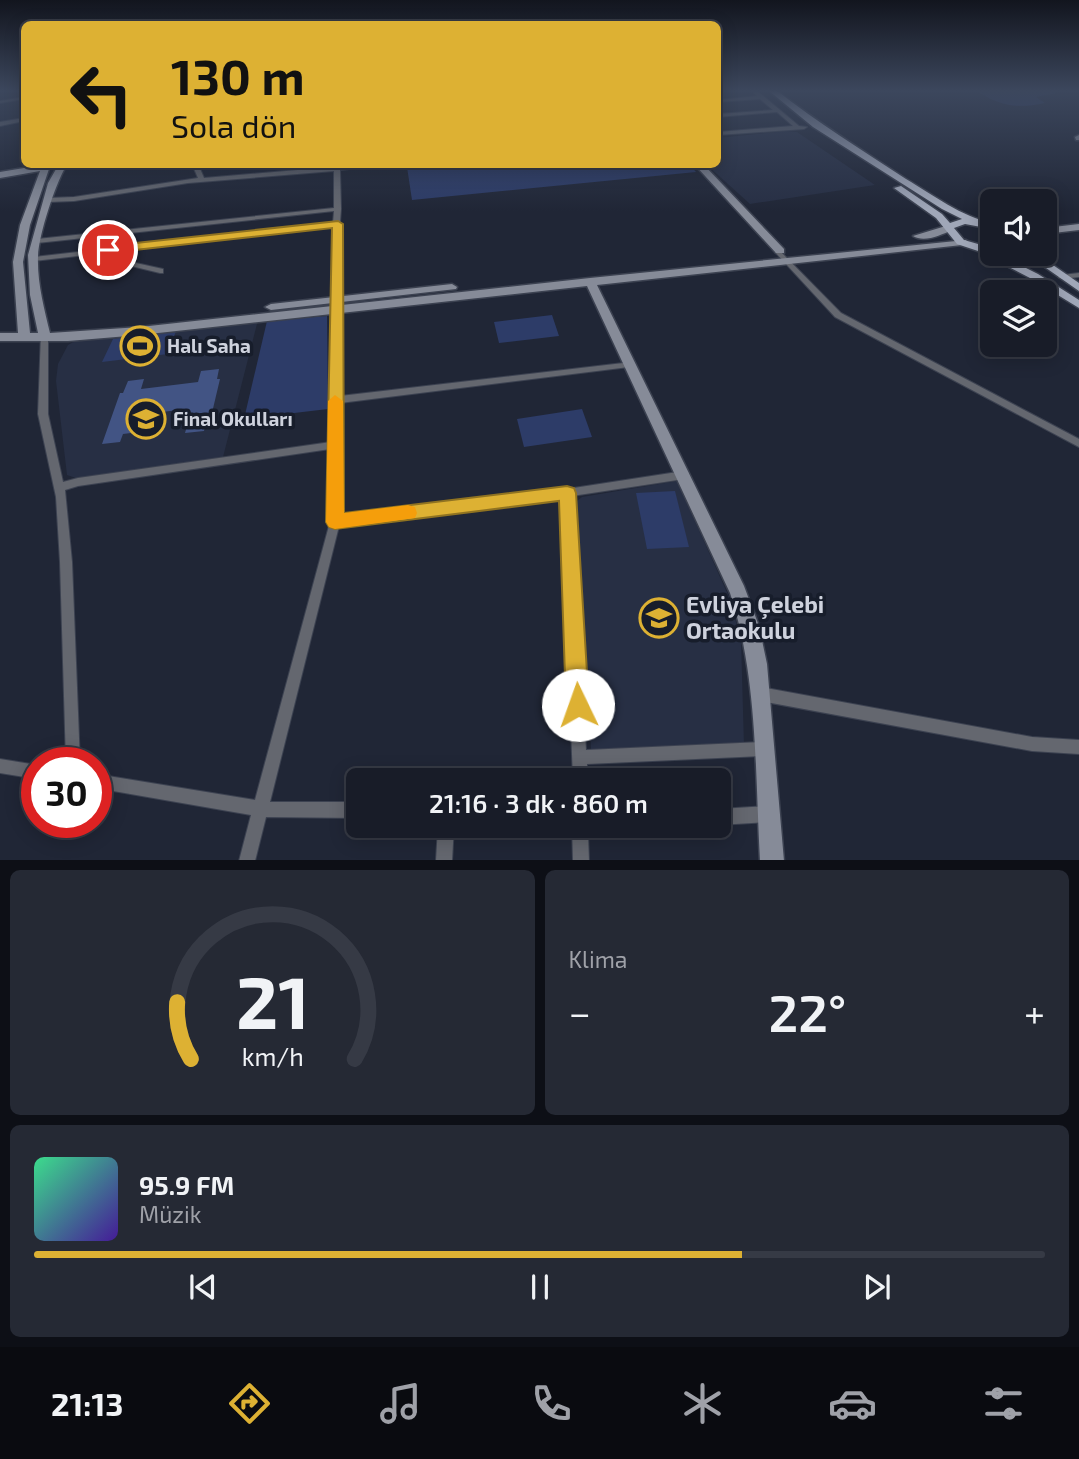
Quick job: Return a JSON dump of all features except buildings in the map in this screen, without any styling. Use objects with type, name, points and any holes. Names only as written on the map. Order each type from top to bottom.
[{"type":"main road","points":[[806,130],[929,209],[949,228],[954,238],[980,248]]},
{"type":"main road","points":[[824,130],[945,207],[980,223]]},
{"type":"main road","points":[[0,173],[21,167]]},
{"type":"main road","points":[[0,173],[35,168]]},
{"type":"main road","points":[[24,336],[18,262],[25,225],[42,168]]},
{"type":"main road","points":[[44,335],[36,295],[34,259],[55,174],[60,168]]},
{"type":"main road","points":[[696,168],[778,253]]},
{"type":"main road","points":[[702,168],[778,253]]},
{"type":"main road","points":[[1057,222],[1079,220]]},
{"type":"main road","points":[[0,337],[68,337],[778,253],[935,234],[957,222],[974,221]]},
{"type":"main road","points":[[1057,230],[1079,227]]},
{"type":"main road","points":[[336,305],[590,281],[778,253],[962,243]]},
{"type":"main road","points":[[1016,266],[1079,305]]},
{"type":"main road","points":[[1047,266],[1079,288]]},
{"type":"main road","points":[[590,281],[684,475],[738,592],[750,626],[758,664],[772,860]]},
{"type":"street","points":[[721,134],[764,130]]},
{"type":"street","points":[[197,168],[202,180]]},
{"type":"street","points":[[267,176],[270,168]]},
{"type":"street","points":[[48,200],[74,199],[202,180],[356,168]]},
{"type":"street","points":[[247,860],[335,522],[337,170]]},
{"type":"street","points":[[37,241],[338,209]]},
{"type":"street","points":[[34,259],[338,224]]},
{"type":"street","points":[[82,253],[160,271]]},
{"type":"street","points":[[778,253],[838,315],[1079,443]]},
{"type":"street","points":[[1062,277],[1079,275]]},
{"type":"street","points":[[44,335],[43,414],[61,497],[73,747]]},
{"type":"street","points":[[335,400],[629,364]]},
{"type":"street","points":[[58,487],[335,445]]},
{"type":"street","points":[[335,522],[567,493],[684,475]]},
{"type":"street","points":[[567,493],[580,768]]},
{"type":"street","points":[[760,694],[1032,744],[1079,747]]},
{"type":"street","points":[[580,757],[762,749]]},
{"type":"street","points":[[0,766],[21,769]]},
{"type":"street","points":[[112,784],[261,809],[346,810]]},
{"type":"street","points":[[731,816],[768,814]]},
{"type":"street","points":[[444,860],[445,838]]},
{"type":"street","points":[[580,838],[581,860]]},
{"type":"shaded area","points":[[797,132],[875,185],[750,204],[710,168],[721,168],[721,138]]},
{"type":"shaded area","points":[[407,168],[692,168],[696,172],[412,200]]},
{"type":"shaded area","points":[[552,315],[559,336],[499,343],[494,322]]},
{"type":"shaded area","points":[[327,316],[328,409],[244,419],[267,321]]},
{"type":"shaded area","name":"Final Okulları","points":[[258,320],[223,457],[76,478],[67,475],[56,381],[58,364],[68,345],[77,340]]},
{"type":"shaded area","name":"Halı Saha","points":[[176,331],[168,354],[102,362],[113,339]]},
{"type":"shaded area","points":[[582,409],[592,437],[524,447],[517,419]]},
{"type":"shaded area","name":"Evliya Çelebi Ortaokulu","points":[[677,481],[729,597],[741,640],[744,746],[591,749],[577,501],[582,497]]},
{"type":"shaded area","points":[[675,491],[689,547],[647,549],[636,493]]},
{"type":"slow traffic","points":[[335,401],[335,522],[408,513]]},
{"type":"place","name":"Halı Saha","points":[[140,346]]},
{"type":"place","name":"Final Okulları","points":[[146,419]]},
{"type":"place","name":"Evliya Çelebi Ortaokulu","points":[[659,618]]},
{"type":"route","points":[[108,250],[338,224],[335,522],[567,493],[578,705]]}]
